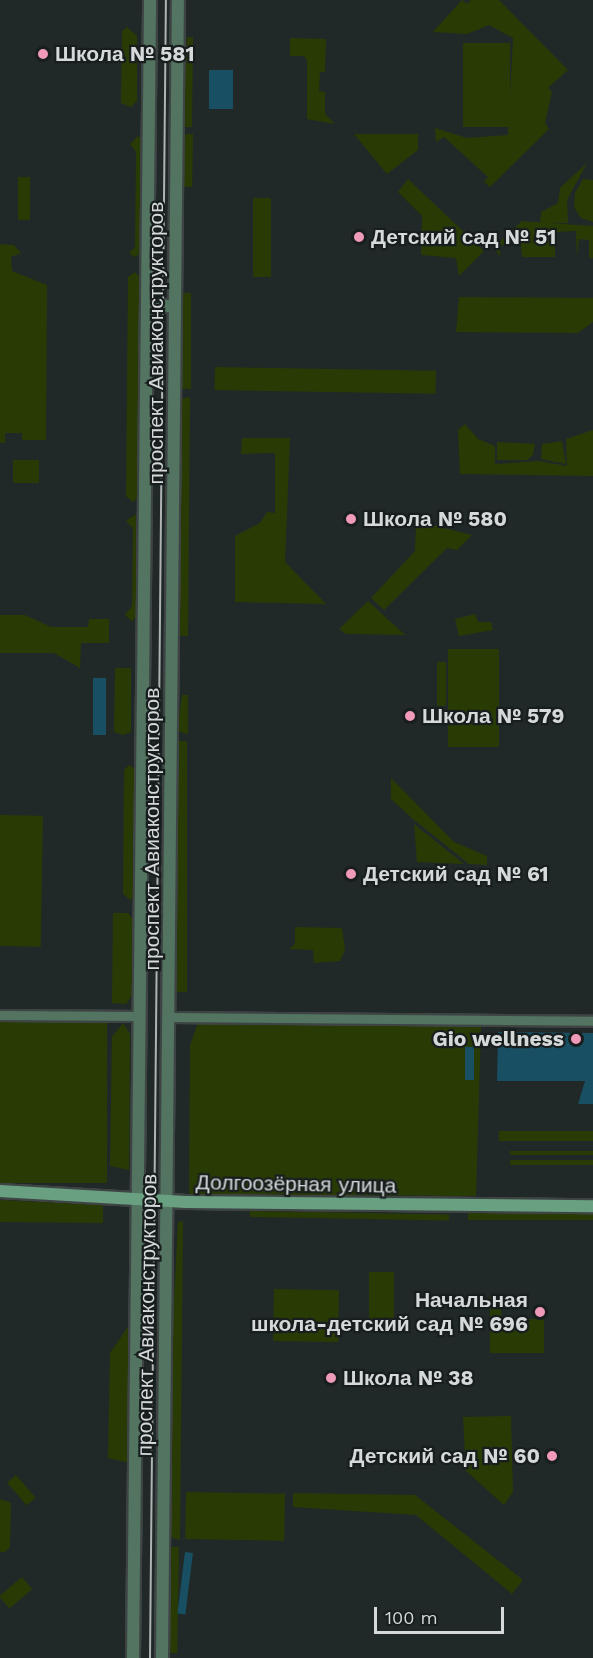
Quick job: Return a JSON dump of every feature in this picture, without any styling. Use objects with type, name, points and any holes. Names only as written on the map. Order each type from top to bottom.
[{"type":"main road","name":"Долгоозёрная улица","points":[[0,1191],[168,1200],[593,1206]]},
{"type":"street","name":"проспект Авиаконструкторов","points":[[133,1658],[150,0]]},
{"type":"street","name":"проспект Авиаконструкторов","points":[[162,1658],[170,1017],[178,0]]},
{"type":"street","points":[[147,306],[175,306]]},
{"type":"street","points":[[0,1015],[139,1016]]},
{"type":"street","points":[[170,1017],[593,1021]]},
{"type":"green space","points":[[462,0],[467,4],[471,0],[499,0],[568,70],[548,88],[552,92],[545,123],[549,129],[490,187],[484,182],[488,177],[444,137],[436,142],[435,128],[467,138],[508,135],[513,38],[489,25],[467,34],[433,32]]},
{"type":"green space","points":[[127,27],[137,36],[137,101],[131,107],[121,103],[122,31]]},
{"type":"green space","points":[[187,37],[193,37],[192,127],[182,127]]},
{"type":"green space","points":[[290,38],[326,39],[325,72],[320,72],[319,91],[325,92],[325,114],[335,124],[307,119],[307,61],[304,56],[290,56]]},
{"type":"green space","points":[[463,43],[510,43],[510,127],[463,127]]},
{"type":"green space","points":[[182,134],[193,134],[192,187],[181,187]]},
{"type":"green space","points":[[354,134],[418,134],[418,150],[387,174]]},
{"type":"green space","points":[[138,136],[143,141],[141,253],[135,257],[129,253],[135,247],[136,152],[130,144]]},
{"type":"green space","points":[[587,163],[567,200],[568,223],[540,223],[541,212],[558,203],[560,188]]},
{"type":"green space","points":[[18,177],[30,177],[30,220],[18,220]]},
{"type":"green space","points":[[408,179],[484,251],[459,276],[456,258],[421,255],[422,216],[398,192]]},
{"type":"green space","points":[[583,179],[593,180],[593,222],[581,218],[574,207],[575,193]]},
{"type":"green space","points":[[253,198],[271,198],[271,277],[253,277]]},
{"type":"green space","points":[[522,221],[593,226],[593,258],[589,258],[589,240],[579,239],[577,258],[576,231],[555,232],[555,257],[522,257],[521,245],[500,245],[500,257],[494,247]]},
{"type":"green space","points":[[0,244],[14,245],[21,253],[11,257],[12,271],[47,285],[46,440],[22,440],[22,433],[5,433],[5,443],[0,443]]},
{"type":"green space","points":[[135,272],[141,279],[139,497],[133,502],[126,496],[128,277]]},
{"type":"green space","points":[[181,293],[191,293],[191,389],[181,389]]},
{"type":"green space","points":[[459,297],[593,298],[593,322],[578,333],[456,332]]},
{"type":"green space","points":[[215,367],[436,371],[436,394],[215,390]]},
{"type":"green space","points":[[190,397],[188,636],[184,636],[178,635],[180,399]]},
{"type":"green space","points":[[465,424],[478,439],[495,446],[495,464],[539,461],[567,466],[566,439],[593,430],[593,476],[460,474],[458,430]]},
{"type":"green space","points":[[242,438],[290,438],[285,562],[326,604],[235,602],[235,536],[260,523],[267,512],[275,513],[275,453],[241,454]]},
{"type":"green space","points":[[562,441],[566,464],[541,459],[542,444]]},
{"type":"green space","points":[[497,442],[535,444],[533,455],[527,460],[497,460]]},
{"type":"green space","points":[[13,460],[39,460],[39,483],[13,483]]},
{"type":"green space","points":[[136,514],[138,615],[132,621],[125,615],[132,606],[133,528],[126,521]]},
{"type":"green space","points":[[416,521],[472,535],[457,550],[447,548],[384,610],[371,598],[415,551]]},
{"type":"green space","points":[[368,601],[405,635],[346,634],[339,629]]},
{"type":"green space","points":[[475,614],[478,622],[491,622],[493,630],[459,636],[455,619]]},
{"type":"green space","points":[[0,615],[25,615],[51,627],[88,627],[89,619],[109,619],[109,643],[81,643],[80,668],[54,653],[0,653]]},
{"type":"green space","points":[[448,649],[499,649],[499,747],[448,747]]},
{"type":"green space","points":[[437,662],[446,662],[446,706],[437,706]]},
{"type":"green space","points":[[115,668],[131,668],[131,732],[123,735],[114,732]]},
{"type":"green space","points":[[182,695],[188,695],[188,734],[177,731]]},
{"type":"green space","points":[[176,741],[187,741],[187,992],[176,992]]},
{"type":"green space","points":[[129,765],[137,770],[135,896],[130,900],[123,894],[124,770]]},
{"type":"green space","points":[[391,778],[454,842],[487,856],[487,865],[469,864],[414,820],[391,799]]},
{"type":"green space","points":[[0,815],[43,816],[41,947],[0,946]]},
{"type":"green space","points":[[414,824],[464,864],[417,862]]},
{"type":"green space","points":[[113,913],[128,913],[135,921],[135,992],[126,1004],[112,1003]]},
{"type":"green space","points":[[295,927],[342,928],[345,950],[340,961],[314,963],[313,950],[289,949],[295,944]]},
{"type":"green space","points":[[0,1022],[107,1022],[107,1183],[0,1183]]},
{"type":"green space","points":[[123,1023],[130,1034],[129,1170],[110,1166],[112,1037]]},
{"type":"green space","points":[[198,1023],[481,1026],[476,1196],[189,1194],[190,1045]]},
{"type":"green space","points":[[499,1131],[593,1131],[593,1141],[499,1141]]},
{"type":"green space","points":[[510,1151],[593,1151],[593,1155],[510,1155]]},
{"type":"green space","points":[[510,1160],[593,1160],[593,1165],[510,1165]]},
{"type":"green space","points":[[0,1200],[103,1205],[103,1223],[0,1222]]},
{"type":"green space","points":[[250,1211],[449,1214],[449,1220],[250,1217]]},
{"type":"green space","points":[[468,1213],[593,1213],[593,1220],[468,1220]]},
{"type":"green space","points":[[183,1221],[180,1540],[169,1537],[171,1360],[178,1222]]},
{"type":"green space","points":[[369,1272],[394,1272],[394,1325],[369,1325]]},
{"type":"green space","points":[[274,1289],[339,1290],[338,1342],[273,1341]]},
{"type":"green space","points":[[490,1295],[501,1295],[501,1319],[544,1319],[544,1353],[490,1353]]},
{"type":"green space","points":[[129,1325],[132,1357],[130,1463],[108,1458],[110,1353]]},
{"type":"green space","points":[[511,1416],[513,1492],[504,1505],[466,1471],[463,1417]]},
{"type":"green space","points":[[16,1475],[36,1498],[27,1506],[7,1483]]},
{"type":"green space","points":[[186,1492],[285,1494],[284,1541],[185,1539]]},
{"type":"green space","points":[[293,1493],[415,1495],[523,1580],[512,1594],[416,1515],[293,1507]]},
{"type":"green space","points":[[0,1499],[11,1503],[10,1547],[5,1552],[0,1552]]},
{"type":"green space","points":[[168,1547],[179,1547],[177,1653],[166,1653]]},
{"type":"green space","points":[[22,1577],[32,1589],[9,1609],[0,1595]]},
{"type":"building","points":[[209,70],[233,70],[233,109],[209,109]]},
{"type":"building","points":[[93,678],[106,678],[106,735],[93,735]]},
{"type":"building","points":[[498,1032],[593,1033],[593,1104],[578,1104],[585,1081],[497,1081]]},
{"type":"building","points":[[465,1047],[474,1047],[474,1080],[465,1080]]},
{"type":"building","points":[[185,1552],[193,1553],[185,1615],[177,1614]]},
{"type":"tram line","points":[[150,1658],[166,0]]},
{"type":"place","name":"Школа № 581","points":[[43,54]]},
{"type":"place","name":"Детский сад № 51","points":[[359,237]]},
{"type":"place","name":"Школа № 580","points":[[351,519]]},
{"type":"place","name":"Школа № 579","points":[[410,716]]},
{"type":"place","name":"Детский сад № 61","points":[[351,874]]},
{"type":"place","name":"Gio wellness","points":[[576,1039]]},
{"type":"place","name":"Начальная школа-детский сад № 696","points":[[540,1312]]},
{"type":"place","name":"Школа № 38","points":[[331,1378]]},
{"type":"place","name":"Детский сад № 60","points":[[552,1456]]}]
